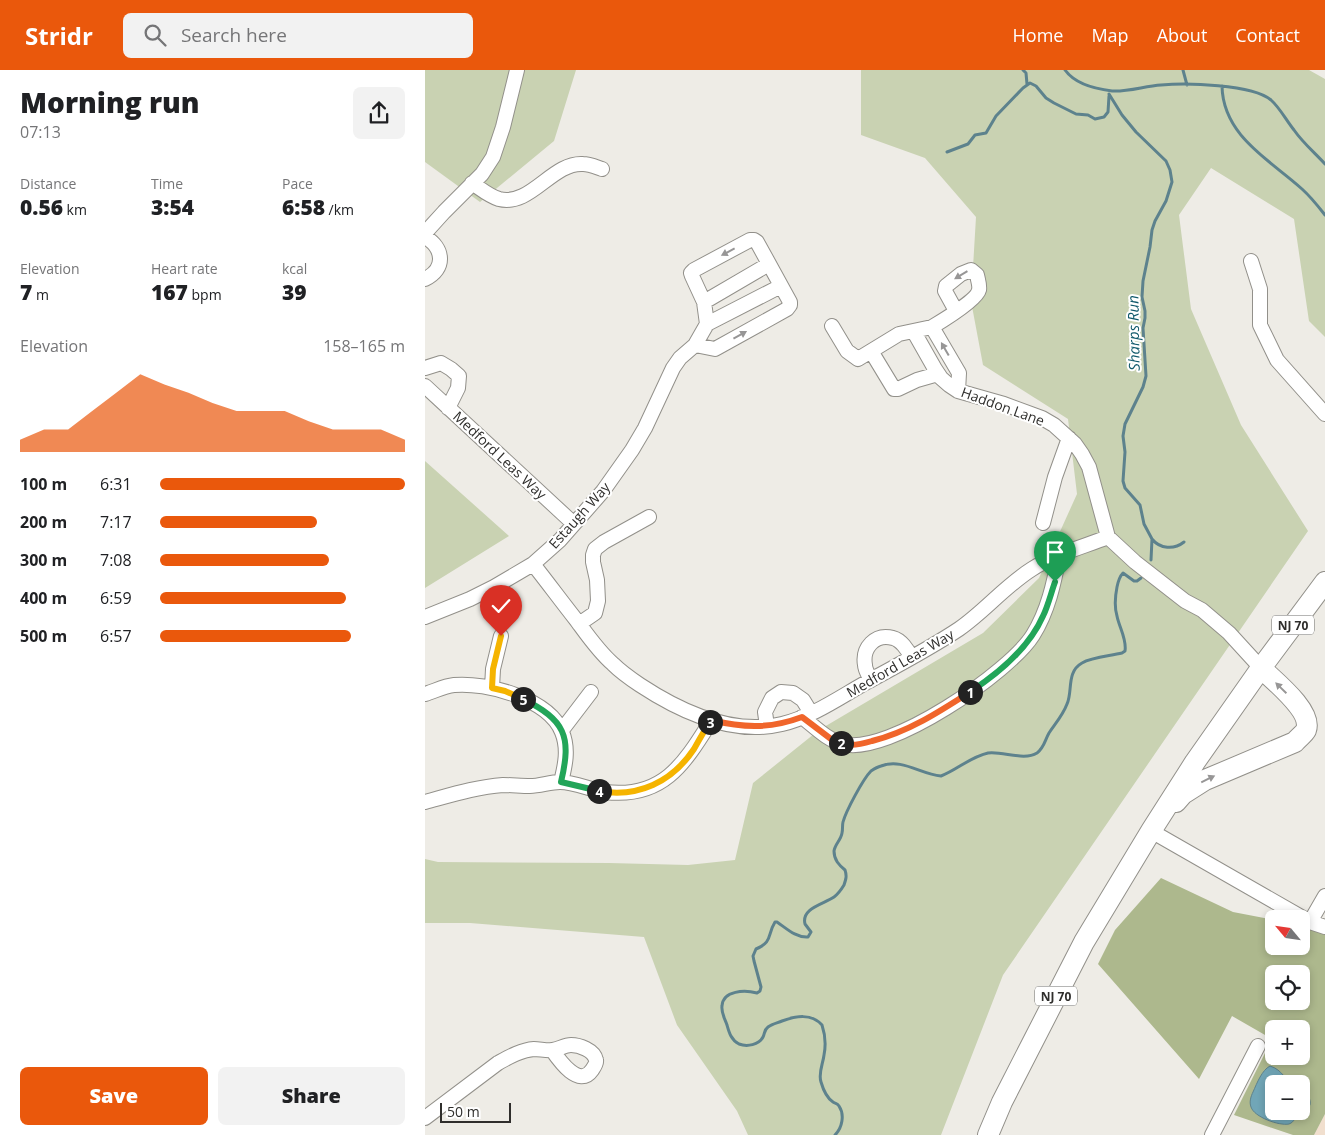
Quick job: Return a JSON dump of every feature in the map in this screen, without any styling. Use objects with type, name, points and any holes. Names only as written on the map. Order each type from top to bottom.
[{"type":"highway","name":"NJ 70","points":[[988,1135],[1002,1102],[1084,942],[1154,826],[1195,762],[1261,668],[1325,582]]},
{"type":"highway","points":[[1154,826],[1183,794],[1205,780],[1295,742],[1305,731],[1307,724],[1304,714],[1296,702],[1261,668]]},
{"type":"street","points":[[425,280],[436,271],[440,254],[437,246],[425,235],[444,212],[482,174],[493,157],[517,70]]},
{"type":"street","points":[[472,183],[491,196],[506,200],[523,196],[559,171],[571,166],[584,164],[602,169]]},
{"type":"street","points":[[695,345],[715,348],[787,309],[790,305],[781,286],[757,242],[754,240],[694,270],[691,273],[704,302],[707,324],[781,286]]},
{"type":"street","points":[[1251,261],[1260,289],[1260,325],[1277,360],[1325,414]]},
{"type":"street","points":[[704,302],[769,264]]},
{"type":"street","points":[[832,326],[847,351],[857,359],[899,334],[932,327],[956,311]]},
{"type":"street","name":"Estaugh Way","points":[[425,617],[450,608],[494,587],[533,564],[555,544],[603,491],[632,450],[680,358],[695,345],[707,324]]},
{"type":"street","points":[[932,327],[959,373],[958,391]]},
{"type":"street","name":"Haddon Lane","points":[[913,332],[941,378],[958,391],[1030,412],[1054,425],[1069,438],[1083,454],[1089,467],[1109,537]]},
{"type":"street","points":[[871,351],[894,389],[898,390],[917,380],[938,374]]},
{"type":"street","points":[[425,368],[441,363],[459,376],[458,388],[448,408]]},
{"type":"street","name":"Medford Leas Way","points":[[425,386],[574,524]]},
{"type":"street","points":[[1043,522],[1055,477],[1069,438]]},
{"type":"street","points":[[579,624],[595,613],[598,601],[597,580],[593,562],[595,550],[605,542],[649,517]]},
{"type":"street","points":[[1109,537],[1135,562],[1185,601],[1202,610],[1229,633],[1261,668]]},
{"type":"street","name":"Medford Leas Way","points":[[533,564],[613,665],[634,681],[667,702],[711,720],[733,726],[767,726],[782,724],[806,715],[871,680],[959,629],[1033,568],[1109,537]]},
{"type":"street","points":[[767,726],[765,712],[772,698],[781,692],[793,693],[803,700],[806,715],[831,739],[845,744],[861,744],[888,737],[920,723],[985,682],[1032,637],[1044,615],[1055,582],[1059,556]]},
{"type":"street","points":[[492,688],[493,669],[501,636]]},
{"type":"street","points":[[871,680],[865,666],[866,650],[871,642],[882,638],[894,638],[908,649],[911,657]]},
{"type":"street","points":[[425,694],[445,686],[475,685],[514,694],[541,708],[556,720],[561,730],[566,761],[561,782]]},
{"type":"street","points":[[561,730],[591,692]]},
{"type":"street","points":[[425,802],[478,788],[505,785],[530,786],[561,782],[613,793],[652,786],[669,776],[683,763],[694,749],[711,720]]},
{"type":"street","points":[[1154,826],[1290,910]]},
{"type":"street","points":[[1325,896],[1310,922],[1325,927]]},
{"type":"street","points":[[1212,1135],[1258,1046]]},
{"type":"street","points":[[425,1118],[449,1098],[508,1057],[531,1049],[552,1050]]},
{"type":"shaded area","points":[[1325,1114],[1325,1135],[1314,1135]]},
{"type":"green space","points":[[425,70],[576,70],[554,141],[480,202],[425,162]]},
{"type":"green space","points":[[861,70],[1309,70],[1325,79],[1325,337],[1309,321],[1294,219],[1211,168],[1179,215],[1191,309],[1241,425],[1308,531],[1003,975],[941,1135],[748,1135],[737,1111],[677,1025],[644,937],[470,923],[425,923],[425,859],[438,862],[688,865],[735,860],[753,783],[819,730],[983,633],[1039,578],[1077,494],[1068,419],[983,365],[971,301],[976,217],[925,158],[861,135]]},
{"type":"green space","points":[[425,461],[509,536],[425,588]]},
{"type":"green space","points":[[1161,878],[1233,912],[1265,918],[1265,955],[1310,955],[1310,928],[1325,932],[1325,1114],[1314,1135],[1293,1135],[1234,1115],[1265,1053],[1265,1065],[1310,1065],[1310,1020],[1265,1020],[1265,1035],[1232,1016],[1199,1079],[1098,964],[1115,930]]},
{"type":"water","points":[[1270,1066],[1283,1075],[1265,1075],[1265,1119],[1253,1111],[1250,1103],[1256,1085]]},
{"type":"water","points":[[1267,1120],[1294,1120],[1289,1124],[1279,1124]]},
{"type":"waterway","points":[[1023,70],[1026,73],[1027,84]]},
{"type":"waterway","points":[[1065,70],[1074,79],[1086,85],[1112,91],[1186,84],[1234,88],[1262,95],[1274,103],[1301,139],[1325,164]]},
{"type":"waterway","points":[[1183,70],[1187,85]]},
{"type":"waterway","points":[[947,152],[968,144],[975,135],[986,133],[996,116],[1030,83],[1036,86],[1046,98],[1054,103],[1076,114],[1088,115],[1095,119],[1104,117],[1108,112],[1109,96]]},
{"type":"waterway","points":[[1222,86],[1224,104],[1230,119],[1239,133],[1263,157],[1305,192],[1325,215]]},
{"type":"waterway","name":"Sharps Run","points":[[1109,94],[1122,115],[1136,132],[1166,161],[1172,182],[1166,201],[1152,230],[1143,281],[1142,297],[1145,311],[1143,328],[1146,376],[1143,387],[1125,424],[1123,436],[1125,452],[1123,481],[1125,488],[1140,505],[1144,524],[1152,539],[1151,560]]},
{"type":"waterway","points":[[1152,539],[1159,545],[1167,547],[1180,545],[1184,542]]},
{"type":"waterway","name":"Sharps Run","points":[[835,1135],[841,1125],[842,1113],[838,1105],[827,1096],[820,1079],[825,1047],[822,1025],[808,1017],[793,1018],[768,1027],[761,1040],[756,1044],[742,1045],[734,1040],[730,1033],[722,1011],[723,1001],[735,992],[757,993],[760,991],[761,987],[753,956],[756,949],[767,941],[775,922],[795,934],[808,937],[811,932],[805,924],[806,914],[814,907],[834,897],[843,887],[846,872],[836,860],[834,851],[848,811],[859,788],[871,771],[877,767],[896,764],[941,776],[975,757],[988,753],[1020,756],[1037,753],[1065,708],[1069,699],[1072,676],[1077,667],[1091,659],[1125,651],[1124,638],[1115,609],[1117,585],[1123,573],[1134,581],[1141,578]]},
{"type":"route","points":[[501,636],[495,656],[492,688],[505,691],[541,708],[556,720],[564,738],[565,746],[566,761],[561,782],[603,792],[623,793],[652,786],[669,776],[694,749],[711,720],[733,726],[759,727],[782,724],[802,717],[831,739],[845,744],[861,744],[888,737],[920,723],[985,682],[1014,656],[1032,637],[1044,615],[1055,582]]}]
